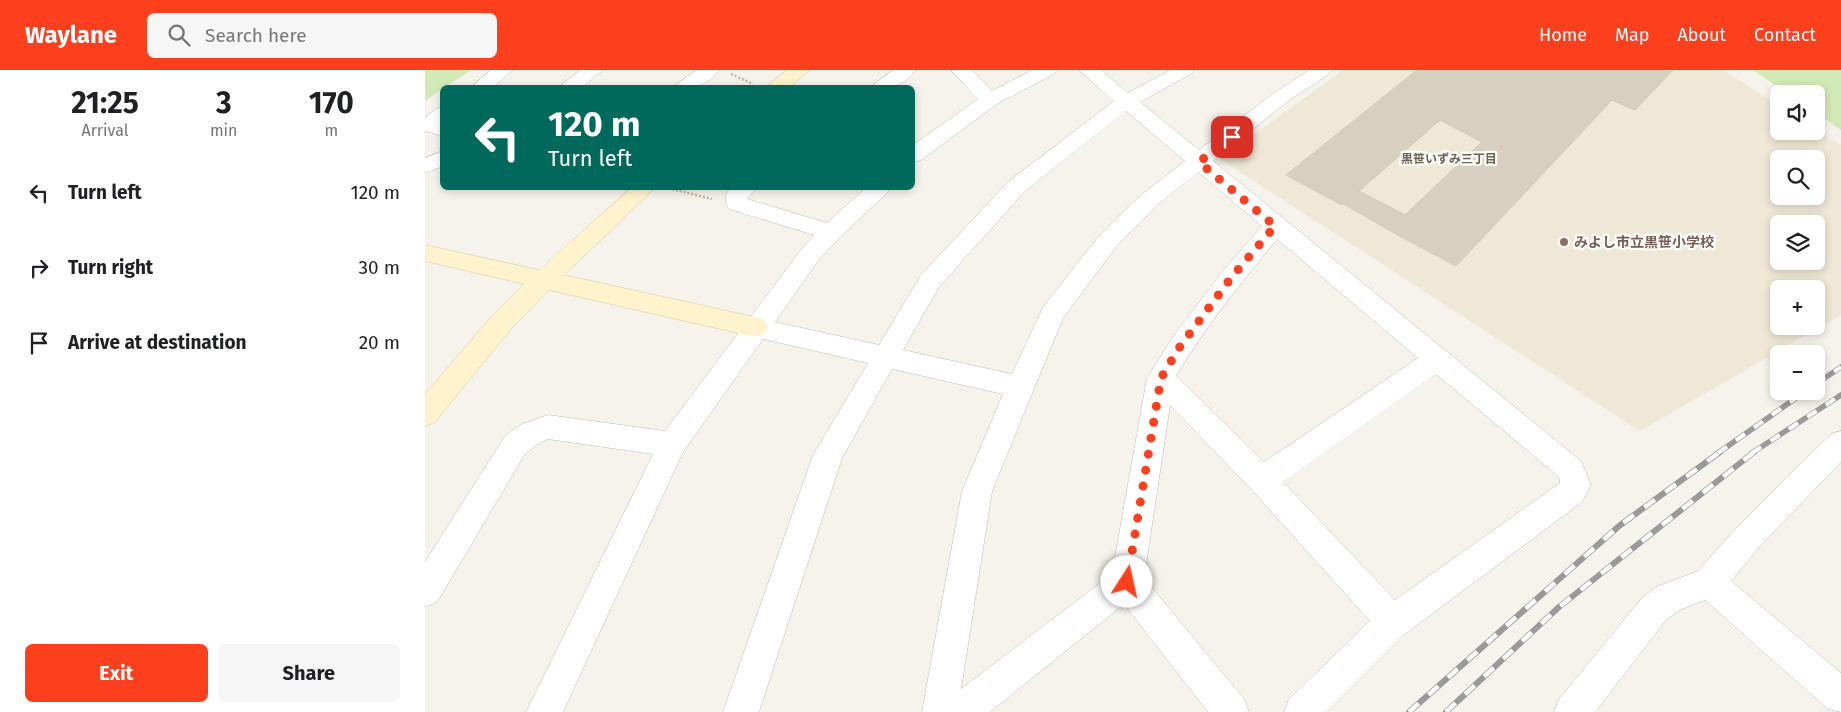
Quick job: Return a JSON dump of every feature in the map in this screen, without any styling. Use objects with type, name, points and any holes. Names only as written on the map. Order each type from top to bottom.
[{"type":"street","points":[[483,85],[503,70]]},
{"type":"street","points":[[571,85],[593,70]]},
{"type":"street","points":[[686,85],[709,70]]},
{"type":"street","points":[[778,85],[800,70]]},
{"type":"street","points":[[883,85],[907,70]]},
{"type":"street","points":[[961,70],[990,100]]},
{"type":"street","points":[[915,154],[990,100],[1047,70]]},
{"type":"street","points":[[1089,70],[1571,470],[1576,485],[1571,493],[1393,622],[1303,712]]},
{"type":"street","points":[[741,712],[818,479],[828,455],[930,281],[1011,193],[1126,102],[1184,70]]},
{"type":"street","points":[[940,712],[977,491],[1052,314],[1107,242],[1149,200],[1281,98],[1322,70]]},
{"type":"street","points":[[440,116],[431,123],[431,126],[440,129]]},
{"type":"street","points":[[425,166],[440,159]]},
{"type":"street","points":[[425,414],[501,323],[542,281],[642,190]]},
{"type":"street","points":[[544,712],[672,444],[755,327],[809,256],[831,232],[877,190]]},
{"type":"street","points":[[741,196],[831,232]]},
{"type":"street","points":[[961,712],[1127,582],[1161,378],[1179,348],[1231,278],[1275,226]]},
{"type":"street","points":[[425,254],[1020,387]]},
{"type":"street","points":[[1261,480],[1437,359]]},
{"type":"street","points":[[1161,378],[1261,480],[1393,622]]},
{"type":"street","points":[[425,591],[515,445],[535,430],[548,427],[672,444]]},
{"type":"street","points":[[1572,712],[1654,609],[1669,598],[1709,583],[1749,536],[1841,443]]},
{"type":"street","points":[[1127,582],[1231,712]]},
{"type":"street","points":[[1709,583],[1841,696]]},
{"type":"path","points":[[731,74],[754,85]]},
{"type":"path","points":[[686,190],[741,196]]},
{"type":"shaded area","name":"みよし市立黒笹小学校","points":[[1343,70],[1723,70],[1770,100],[1770,140],[1825,140],[1825,135],[1841,145],[1841,315],[1825,324],[1825,280],[1770,280],[1770,335],[1806,335],[1789,345],[1770,345],[1770,356],[1640,431],[1220,159]]},
{"type":"green space","points":[[425,70],[472,70],[448,85],[440,85],[440,90],[425,101]]},
{"type":"green space","points":[[1753,70],[1841,70],[1841,130],[1825,119],[1825,85],[1775,85]]},
{"type":"building","points":[[1417,70],[1673,70],[1635,110],[1612,100],[1456,266],[1396,234],[1345,203],[1342,205],[1286,175]],"holes":[[[1440,120],[1482,142],[1405,215],[1359,191]]]},
{"type":"railway","points":[[1825,378],[1841,367]]},
{"type":"railway","points":[[1752,453],[1841,395]]},
{"type":"railway","points":[[1718,453],[1793,400]]},
{"type":"railway","points":[[1409,712],[1619,526],[1720,452]]},
{"type":"railway","points":[[1446,712],[1559,607],[1754,452]]},
{"type":"place","name":"みよし市立黒笹小学校","points":[[1564,242]]},
{"type":"district","name":"黒笹いずみ三丁目","points":[[1449,159]]},
{"type":"route","points":[[1127,582],[1161,378],[1179,348],[1231,278],[1275,226],[1199,162],[1232,137]]}]
